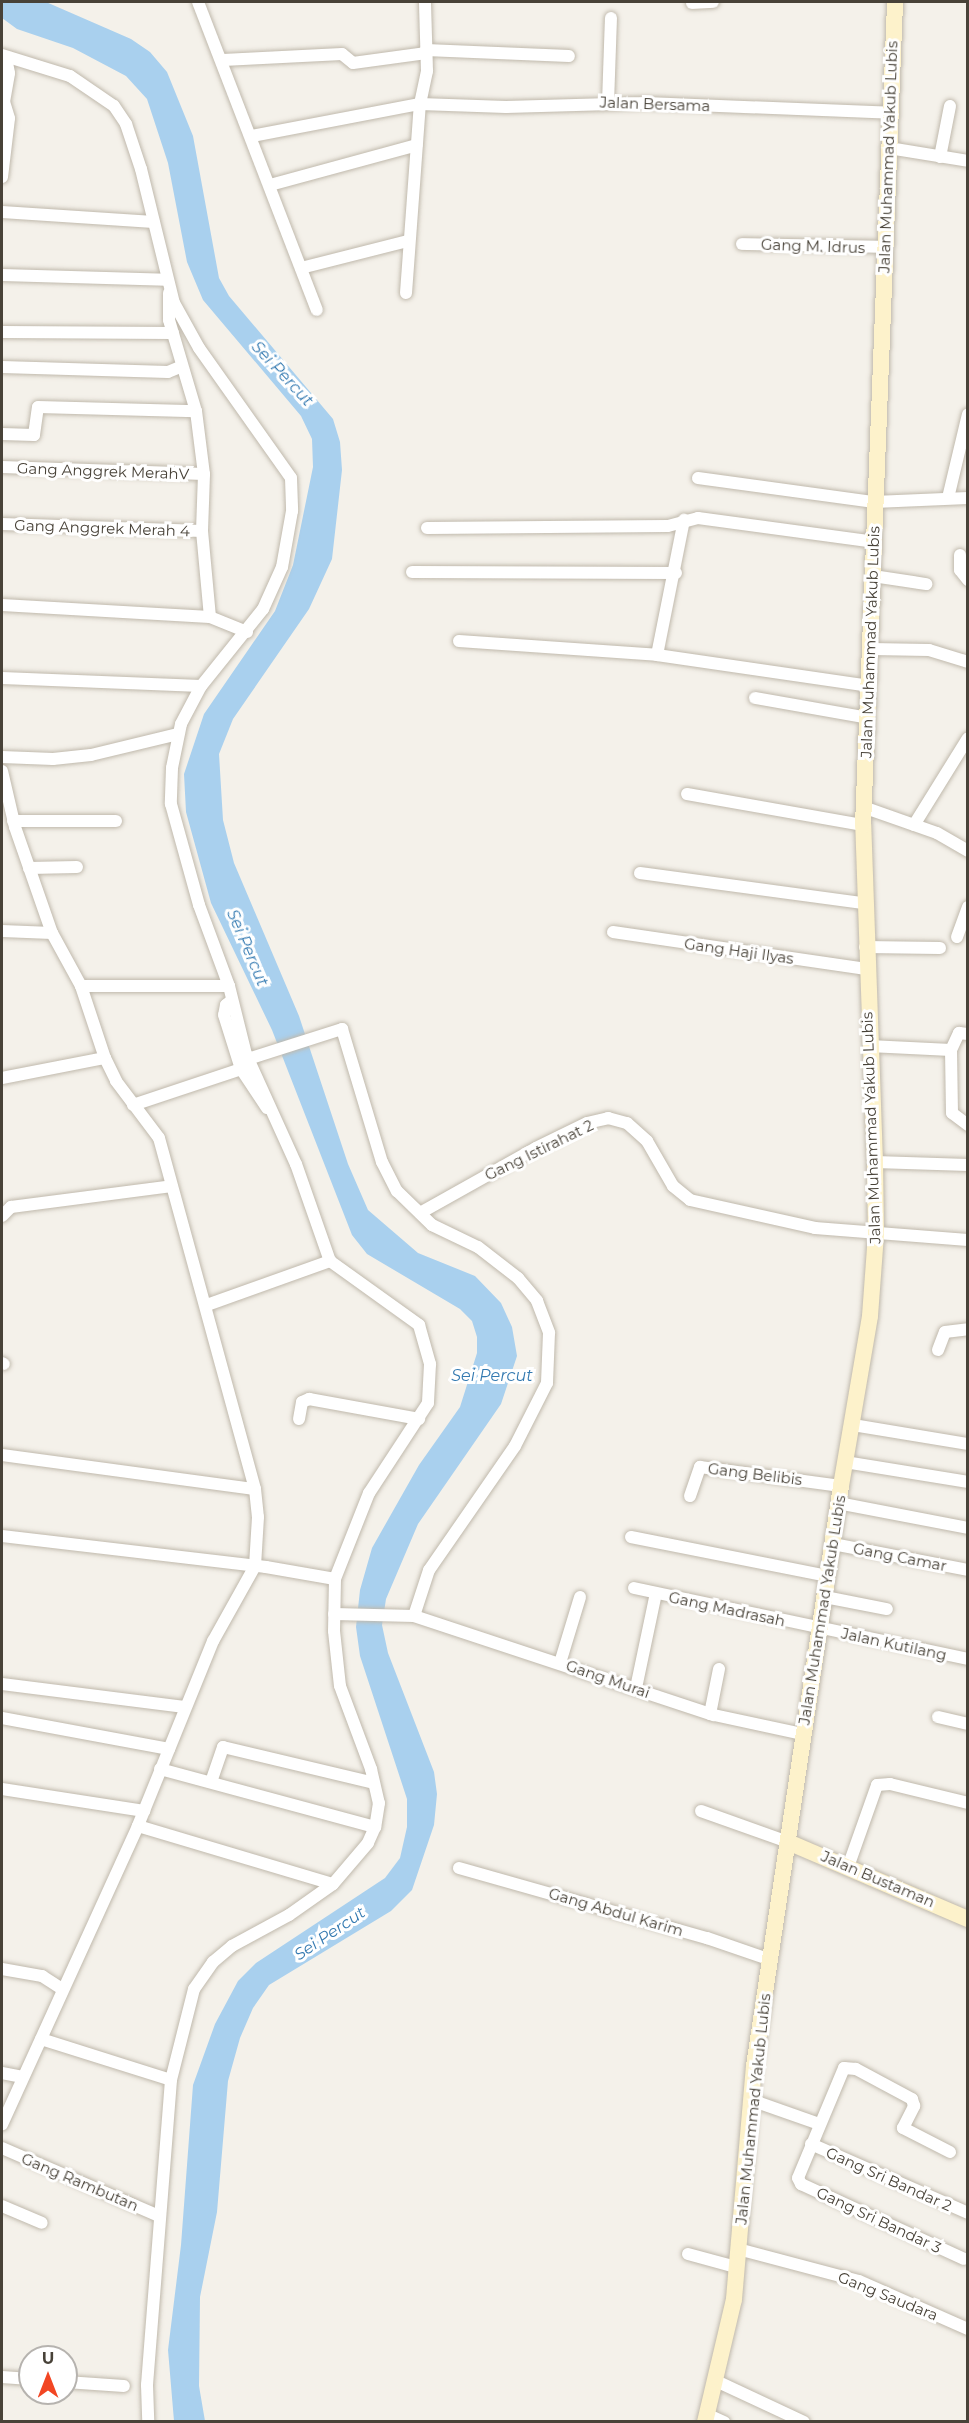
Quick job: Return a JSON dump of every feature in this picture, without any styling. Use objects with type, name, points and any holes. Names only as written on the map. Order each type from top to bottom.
[{"type":"main road","name":"Jalan Muhammad Yakub Lubis","points":[[705,2418],[734,2299],[751,2100],[838,1503],[870,1316],[876,1234],[875,1162],[863,903],[862,825],[870,686],[875,542],[874,502],[894,2]]},
{"type":"main road","name":"Jalan Bustaman","points":[[788,1842],[968,1919]]},
{"type":"street","points":[[198,2],[223,60],[317,310]]},
{"type":"street","points":[[406,292],[408,241],[426,52],[425,2]]},
{"type":"street","points":[[692,3],[713,2]]},
{"type":"street","points":[[608,103],[611,18]]},
{"type":"street","points":[[223,60],[342,54],[353,63],[426,52],[569,56]]},
{"type":"street","points":[[2,177],[9,118],[4,102],[9,77],[4,56],[70,75],[114,106],[126,124],[154,222],[169,293],[199,348],[291,478],[292,511],[282,567],[263,609],[247,632],[201,686],[178,734],[171,804],[199,905],[229,986],[248,1059],[275,1114],[330,1261],[418,1325],[430,1364],[428,1403],[369,1493],[335,1579],[339,1614],[340,1686],[379,1803],[375,1827],[368,1842],[333,1884],[289,1915],[232,1946],[213,1962],[194,1989],[171,2080],[159,2216],[153,2342],[147,2385],[148,2421]]},
{"type":"street","name":"Jalan Bersama","points":[[252,136],[420,104],[506,107],[608,103],[891,113]]},
{"type":"street","points":[[940,157],[950,106]]},
{"type":"street","points":[[270,185],[417,145]]},
{"type":"street","points":[[889,148],[968,161]]},
{"type":"street","points":[[2,212],[154,222]]},
{"type":"street","points":[[301,268],[408,241]]},
{"type":"street","name":"Gang M. Idrus","points":[[742,244],[885,247]]},
{"type":"street","points":[[2,275],[166,280]]},
{"type":"street","points":[[169,293],[168,311],[172,333],[180,367],[196,411],[204,474],[202,531],[210,617]]},
{"type":"street","points":[[2,332],[172,333]]},
{"type":"street","points":[[2,367],[168,372],[180,367]]},
{"type":"street","points":[[2,434],[34,435],[38,406],[196,411]]},
{"type":"street","points":[[948,498],[962,451],[968,414]]},
{"type":"street","name":"Gang Anggrek MerahV","points":[[2,467],[204,474]]},
{"type":"street","points":[[698,478],[874,502],[968,498]]},
{"type":"street","points":[[427,528],[668,526],[698,518],[875,542]]},
{"type":"street","points":[[657,655],[676,573],[684,520]]},
{"type":"street","name":"Gang Anggrek Merah 4","points":[[2,524],[202,531]]},
{"type":"street","points":[[960,555],[960,570],[968,580]]},
{"type":"street","points":[[412,572],[676,573]]},
{"type":"street","points":[[873,576],[926,584]]},
{"type":"street","points":[[2,605],[210,617],[247,632]]},
{"type":"street","points":[[459,640],[657,655],[870,686]]},
{"type":"street","points":[[871,649],[929,650],[968,662]]},
{"type":"street","points":[[2,678],[201,686]]},
{"type":"street","points":[[755,698],[868,718]]},
{"type":"street","points":[[2,757],[53,759],[91,755],[178,734]]},
{"type":"street","points":[[914,825],[968,738]]},
{"type":"street","points":[[2,771],[10,824],[29,868],[52,933],[81,986],[105,1058],[134,1105],[156,1132],[207,1305],[255,1489],[258,1517],[255,1566],[213,1641],[138,1826],[2,2124]]},
{"type":"street","points":[[687,794],[862,825]]},
{"type":"street","points":[[863,807],[914,825],[968,851]]},
{"type":"street","points":[[10,824],[116,821]]},
{"type":"street","points":[[29,868],[77,867]]},
{"type":"street","points":[[640,873],[863,903]]},
{"type":"street","points":[[957,936],[968,907]]},
{"type":"street","points":[[2,931],[52,933]]},
{"type":"street","name":"Gang Haji Ilyas","points":[[613,933],[866,969]]},
{"type":"street","points":[[865,947],[940,948]]},
{"type":"street","points":[[81,986],[229,986]]},
{"type":"street","points":[[232,1000],[226,1005],[224,1016],[240,1069],[262,1105],[275,1114]]},
{"type":"street","points":[[248,1059],[339,1028],[344,1033],[382,1162],[397,1191],[432,1225],[478,1247],[518,1278],[537,1301],[549,1333],[550,1360],[547,1383],[515,1446],[429,1570],[411,1616]]},
{"type":"street","points":[[968,1034],[959,1033],[951,1050],[952,1113],[968,1125]]},
{"type":"street","points":[[869,1046],[951,1050]]},
{"type":"street","points":[[2,1078],[105,1058]]},
{"type":"street","points":[[134,1105],[240,1069]]},
{"type":"street","name":"Gang Istirahat 2","points":[[420,1213],[536,1148],[587,1123],[608,1118],[627,1123],[647,1142],[673,1186],[690,1200],[815,1228],[968,1240]]},
{"type":"street","points":[[875,1162],[968,1165]]},
{"type":"street","points":[[2,1216],[11,1207],[172,1186]]},
{"type":"street","points":[[207,1305],[330,1261]]},
{"type":"street","points":[[938,1350],[945,1332],[968,1329]]},
{"type":"street","points":[[299,1419],[302,1402],[309,1400],[419,1419]]},
{"type":"street","points":[[853,1425],[968,1444]]},
{"type":"street","points":[[2,1455],[255,1489]]},
{"type":"street","points":[[846,1462],[968,1482]]},
{"type":"street","name":"Gang Belibis","points":[[690,1496],[700,1467],[841,1486]]},
{"type":"street","points":[[838,1503],[968,1528]]},
{"type":"street","points":[[2,1536],[255,1566],[335,1579]]},
{"type":"street","points":[[632,1537],[828,1576]]},
{"type":"street","name":"Gang Camar","points":[[833,1544],[968,1570]]},
{"type":"street","name":"Gang Madrasah","points":[[634,1588],[820,1629]]},
{"type":"street","points":[[636,1688],[656,1593]]},
{"type":"street","points":[[561,1663],[580,1597]]},
{"type":"street","points":[[825,1597],[888,1609]]},
{"type":"street","name":"Gang Murai","points":[[339,1614],[411,1616],[561,1663],[710,1714],[803,1734]]},
{"type":"street","name":"Jalan Kutilang","points":[[820,1629],[968,1659]]},
{"type":"street","points":[[710,1714],[719,1669]]},
{"type":"street","points":[[2,1684],[185,1707]]},
{"type":"street","points":[[938,1717],[968,1725]]},
{"type":"street","points":[[2,1718],[169,1749]]},
{"type":"street","points":[[211,1782],[223,1748],[374,1783]]},
{"type":"street","points":[[160,1769],[375,1827]]},
{"type":"street","points":[[849,1867],[877,1785],[890,1784],[968,1803]]},
{"type":"street","points":[[2,1789],[144,1811]]},
{"type":"street","points":[[701,1811],[788,1842]]},
{"type":"street","points":[[138,1826],[333,1884]]},
{"type":"street","name":"Gang Abdul Karim","points":[[459,1868],[706,1938],[771,1960]]},
{"type":"street","points":[[2,1969],[42,1976],[62,1989]]},
{"type":"street","points":[[41,2039],[171,2080]]},
{"type":"street","points":[[811,2144],[842,2070],[856,2069],[912,2099],[914,2106],[903,2128],[950,2152]]},
{"type":"street","points":[[2,2073],[23,2077]]},
{"type":"street","points":[[751,2100],[819,2124]]},
{"type":"street","name":"Gang Sri Bandar 3","points":[[811,2144],[798,2178],[801,2184],[964,2259]]},
{"type":"street","name":"Gang Sri Bandar 2","points":[[811,2144],[968,2213]]},
{"type":"street","name":"Gang Rambutan","points":[[2,2148],[159,2216]]},
{"type":"street","points":[[2,2206],[42,2223]]},
{"type":"street","name":"Gang Saudara","points":[[738,2249],[859,2281],[968,2329]]},
{"type":"street","points":[[688,2254],[736,2268]]},
{"type":"street","points":[[2,2377],[18,2378]]},
{"type":"street","points":[[714,2380],[804,2421]]},
{"type":"street","points":[[78,2383],[124,2386]]},
{"type":"street","points":[[705,2418],[724,2421]]},
{"type":"water","name":"Sei Percut","points":[[2,2],[46,2],[131,39],[150,52],[167,72],[193,136],[219,278],[229,296],[333,419],[340,442],[342,470],[332,559],[309,609],[233,719],[219,754],[223,820],[234,863],[299,1016],[348,1164],[368,1210],[418,1253],[475,1276],[501,1303],[512,1327],[517,1356],[501,1404],[418,1524],[386,1599],[382,1625],[388,1653],[434,1772],[437,1794],[434,1825],[412,1890],[391,1911],[269,1985],[253,2008],[240,2038],[228,2081],[217,2212],[200,2297],[199,2386],[205,2421],[174,2421],[168,2350],[181,2245],[193,2085],[215,2024],[238,1981],[256,1963],[385,1878],[400,1858],[407,1827],[407,1799],[360,1656],[356,1627],[360,1590],[372,1548],[419,1465],[460,1407],[477,1353],[477,1337],[472,1321],[460,1309],[367,1254],[352,1235],[272,1030],[211,903],[186,812],[184,774],[204,714],[275,611],[293,565],[313,467],[312,439],[301,416],[203,300],[187,262],[168,163],[147,99],[126,76],[73,48],[17,29],[2,18]]}]
